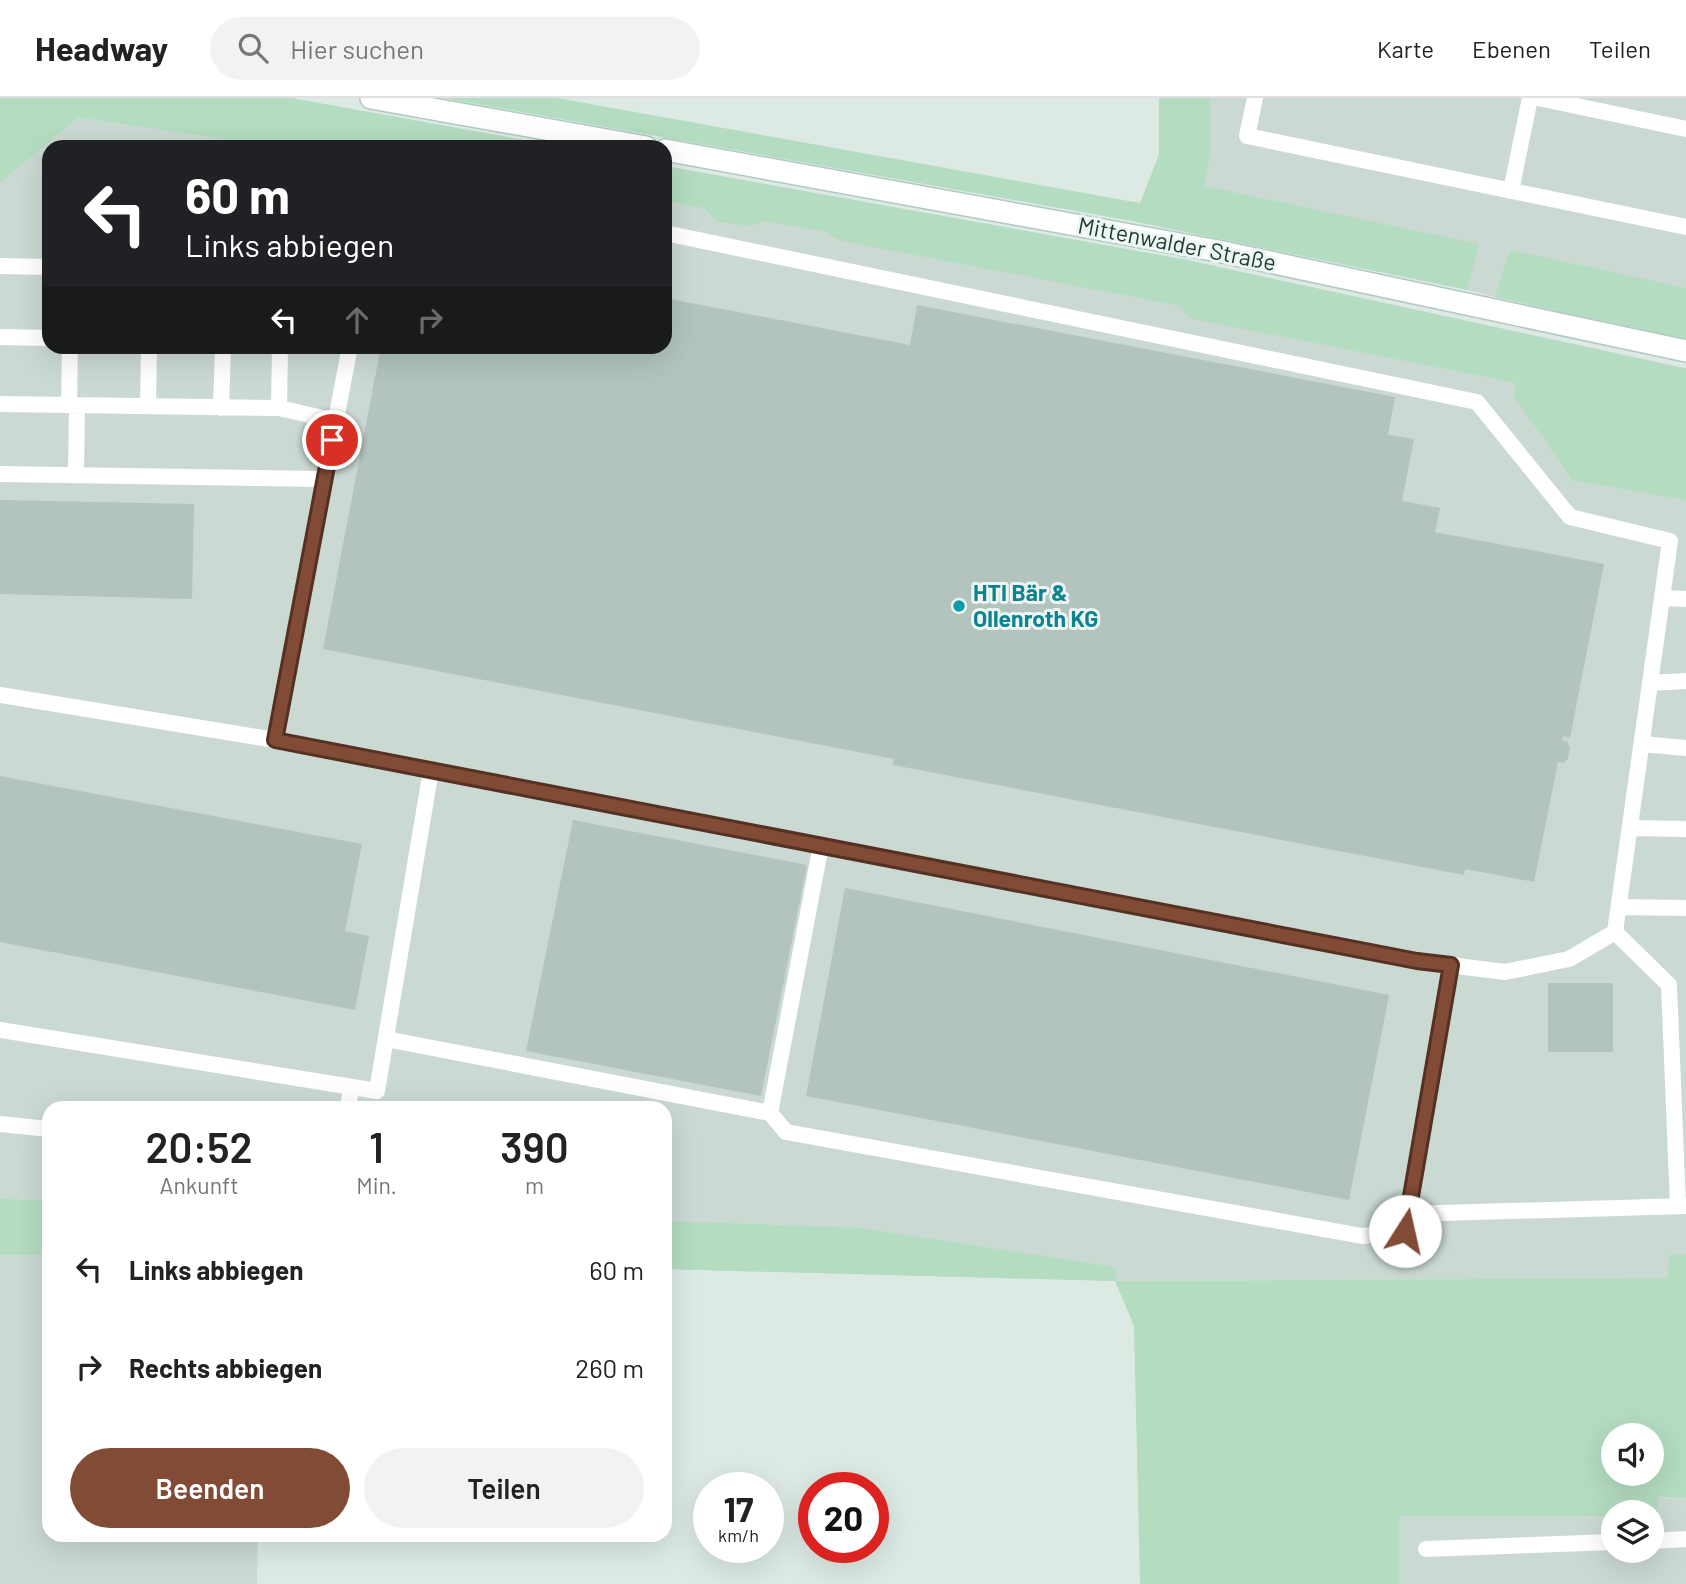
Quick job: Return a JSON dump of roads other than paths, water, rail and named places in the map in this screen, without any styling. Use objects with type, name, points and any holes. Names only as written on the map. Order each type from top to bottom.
[{"type":"street","points":[[372,98],[607,140]]},
{"type":"street","name":"Mittenwalder Straße","points":[[672,151],[1218,251],[1686,352]]},
{"type":"lane","points":[[1255,98],[1247,136],[1686,227]]},
{"type":"lane","points":[[1511,191],[1530,98]]},
{"type":"lane","points":[[1538,98],[1686,129]]},
{"type":"lane","points":[[672,234],[1477,402],[1570,517],[1670,541],[1615,932]]},
{"type":"lane","points":[[0,266],[42,267]]},
{"type":"lane","points":[[0,337],[42,338]]},
{"type":"lane","points":[[71,354],[76,475]]},
{"type":"lane","points":[[148,407],[149,354]]},
{"type":"lane","points":[[221,408],[223,354]]},
{"type":"lane","points":[[279,408],[280,354]]},
{"type":"lane","points":[[275,740],[349,354]]},
{"type":"lane","points":[[0,404],[279,408],[336,421]]},
{"type":"lane","points":[[0,474],[324,479]]},
{"type":"lane","points":[[1662,598],[1686,599]]},
{"type":"lane","points":[[1650,683],[1686,681]]},
{"type":"lane","points":[[0,695],[275,740],[1417,961],[1505,972],[1569,959],[1615,932]]},
{"type":"lane","points":[[1642,744],[1686,748]]},
{"type":"lane","points":[[0,1030],[377,1091],[431,770]]},
{"type":"lane","points":[[1630,828],[1686,829]]},
{"type":"lane","points":[[770,1113],[821,845]]},
{"type":"lane","points":[[1619,907],[1686,908]]},
{"type":"lane","points":[[1408,1214],[1682,1206],[1669,985],[1615,932]]},
{"type":"lane","points":[[386,1039],[770,1113],[786,1132],[1362,1236],[1405,1231],[1451,965]]},
{"type":"lane","points":[[1669,985],[1686,985]]},
{"type":"lane","points":[[349,1101],[351,1088]]},
{"type":"lane","points":[[0,1124],[42,1128]]},
{"type":"lane","points":[[1664,1540],[1686,1539]]},
{"type":"lane","points":[[1426,1549],[1601,1542]]},
{"type":"place","name":"HTI Bär & Ollenroth KG","points":[[959,606]]}]
